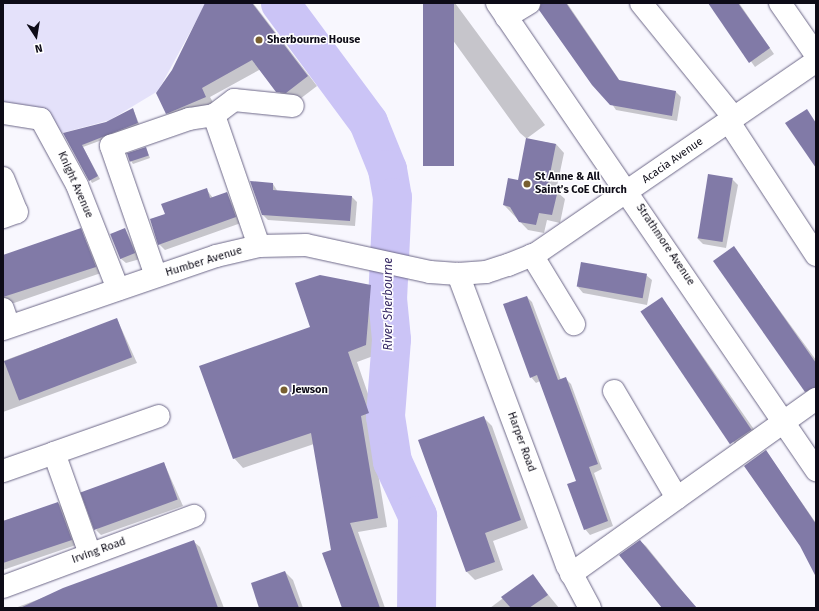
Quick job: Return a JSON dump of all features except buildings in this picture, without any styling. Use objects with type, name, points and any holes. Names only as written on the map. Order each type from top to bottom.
[{"type":"street","points":[[502,10],[529,3]]},
{"type":"street","points":[[780,3],[816,55]]},
{"type":"street","points":[[647,5],[732,120],[816,255]]},
{"type":"street","name":"Strathmore Avenue","points":[[502,10],[628,191],[816,470]]},
{"type":"street","name":"Acacia Avenue","points":[[458,274],[486,272],[532,255],[732,120],[816,61]]},
{"type":"street","points":[[156,276],[111,146],[189,119],[214,115],[234,100],[293,106]]},
{"type":"street","name":"Knight Avenue","points":[[3,113],[41,119],[77,185],[118,289]]},
{"type":"street","points":[[214,115],[259,246]]},
{"type":"street","points":[[3,178],[17,212],[3,217]]},
{"type":"street","name":"Humber Avenue","points":[[5,321],[118,289],[216,256],[259,246],[306,245],[368,256],[408,266],[458,274]]},
{"type":"street","points":[[532,255],[574,324]]},
{"type":"street","name":"Harper Road","points":[[458,274],[571,574],[590,608]]},
{"type":"street","points":[[614,391],[677,498]]},
{"type":"street","points":[[571,574],[816,399]]},
{"type":"street","points":[[3,471],[159,416]]},
{"type":"street","points":[[54,453],[90,554]]},
{"type":"street","name":"Irving Road","points":[[3,587],[194,516]]},
{"type":"shaded area","points":[[3,3],[206,3],[158,91],[110,120],[55,135],[3,117]]},
{"type":"waterway","name":"River Sherbourne","points":[[280,3],[368,122],[387,169],[392,197],[387,298],[391,339],[385,416],[392,461],[417,515],[416,608]]},
{"type":"place","name":"Sherbourne House","points":[[259,40]]},
{"type":"place","name":"St Anne & All Saint’s CoE Church","points":[[527,184]]},
{"type":"place","name":"Jewson","points":[[284,390]]}]
